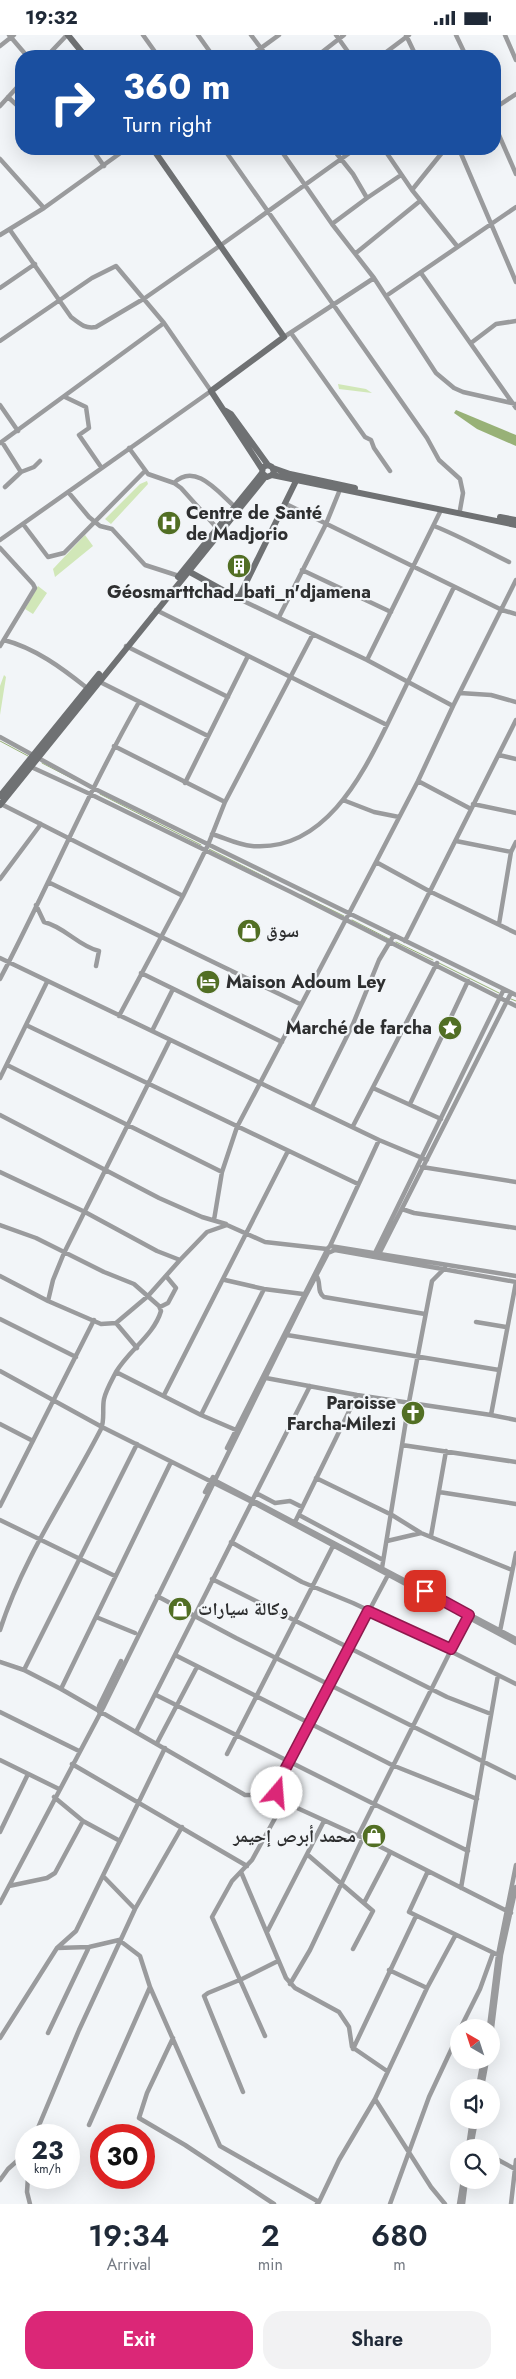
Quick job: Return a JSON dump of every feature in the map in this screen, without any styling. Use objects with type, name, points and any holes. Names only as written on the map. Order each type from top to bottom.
[{"type":"street","points":[[53,50],[68,35],[80,50]]},
{"type":"street","points":[[143,35],[154,50]]},
{"type":"street","points":[[198,35],[209,50]]},
{"type":"street","points":[[251,35],[261,48]]},
{"type":"street","points":[[258,50],[279,35]]},
{"type":"street","points":[[323,50],[337,37],[344,35]]},
{"type":"street","points":[[388,50],[407,35],[413,50]]},
{"type":"street","points":[[456,35],[463,50]]},
{"type":"street","points":[[505,35],[516,60]]},
{"type":"street","points":[[0,46],[11,36],[22,50]]},
{"type":"street","points":[[337,37],[347,50]]},
{"type":"street","points":[[0,106],[15,89]]},
{"type":"street","points":[[501,104],[516,94]]},
{"type":"street","points":[[8,97],[15,103]]},
{"type":"street","points":[[501,139],[516,174]]},
{"type":"street","points":[[96,155],[104,166]]},
{"type":"street","points":[[0,235],[44,208],[118,155]]},
{"type":"street","points":[[157,155],[284,337]]},
{"type":"street","points":[[228,155],[269,210],[333,305],[427,438],[439,460],[460,479],[463,493],[460,510]]},
{"type":"street","points":[[284,155],[332,224],[374,278],[426,360],[446,382],[471,394],[515,405]]},
{"type":"street","points":[[337,155],[368,198]]},
{"type":"street","points":[[10,230],[71,317],[88,328],[96,327],[145,298],[347,155]]},
{"type":"street","points":[[388,155],[420,201],[457,246]]},
{"type":"street","points":[[412,190],[440,155]]},
{"type":"street","points":[[462,155],[516,282]]},
{"type":"street","points":[[0,159],[44,208]]},
{"type":"street","points":[[332,224],[401,175]]},
{"type":"street","points":[[356,253],[420,201]]},
{"type":"street","points":[[386,296],[516,207]]},
{"type":"street","points":[[0,288],[35,264]]},
{"type":"street","points":[[0,341],[92,278],[116,266],[145,298],[164,323],[226,411],[227,417],[267,471],[296,481],[341,487],[516,521]]},
{"type":"street","points":[[421,273],[515,405]]},
{"type":"street","points":[[0,540],[69,493],[101,467],[211,391],[284,337],[374,278]]},
{"type":"street","points":[[471,343],[496,324],[516,321]]},
{"type":"street","points":[[21,472],[1,443],[164,323]]},
{"type":"street","points":[[292,333],[365,437],[371,440],[374,448],[390,471]]},
{"type":"street","points":[[65,397],[86,407],[89,428],[79,435],[101,467]]},
{"type":"street","points":[[0,405],[18,431]]},
{"type":"street","points":[[129,448],[145,471],[153,477],[174,483],[216,527]]},
{"type":"street","points":[[5,487],[21,472],[34,467],[40,461]]},
{"type":"street","points":[[23,524],[48,557],[64,553],[96,523],[145,471]]},
{"type":"street","points":[[267,471],[290,474],[441,510],[516,525]]},
{"type":"street","points":[[183,896],[0,804],[216,527],[267,471]]},
{"type":"street","points":[[35,757],[87,688],[156,610],[267,471]]},
{"type":"street","points":[[174,483],[178,479],[193,475],[201,478],[234,506]]},
{"type":"street","points":[[238,598],[296,481]]},
{"type":"street","points":[[279,617],[326,524],[341,487]]},
{"type":"street","points":[[69,493],[96,523],[112,529],[146,565],[179,576]]},
{"type":"street","points":[[286,504],[454,587],[516,614]]},
{"type":"street","points":[[367,660],[441,510]]},
{"type":"street","points":[[434,526],[461,537],[473,545],[509,562]]},
{"type":"street","points":[[0,548],[33,583],[35,588],[0,646]]},
{"type":"street","points":[[302,570],[391,612]]},
{"type":"street","points":[[188,571],[238,598],[409,681],[453,706]]},
{"type":"street","points":[[214,1220],[222,1171],[237,1127],[418,781],[516,580]]},
{"type":"street","points":[[212,833],[251,846],[280,843],[302,835],[316,826],[343,800],[362,771],[387,725],[454,587]]},
{"type":"street","points":[[156,610],[387,725]]},
{"type":"street","points":[[119,1016],[183,896],[208,845],[225,802],[312,633]]},
{"type":"street","points":[[4,640],[19,644],[32,651],[87,688]]},
{"type":"street","points":[[126,646],[228,697]]},
{"type":"street","points":[[185,783],[248,656]]},
{"type":"street","points":[[96,680],[208,736]]},
{"type":"street","points":[[460,693],[491,695],[516,702]]},
{"type":"street","points":[[0,979],[70,839],[93,787],[139,702]]},
{"type":"street","points":[[405,941],[516,720]]},
{"type":"street","points":[[0,737],[35,757],[208,845],[516,995]]},
{"type":"street","points":[[114,746],[225,802]]},
{"type":"street","points":[[499,755],[516,759]]},
{"type":"street","points":[[28,766],[90,794],[516,1006]]},
{"type":"street","points":[[0,796],[28,766]]},
{"type":"street","points":[[418,781],[472,807],[516,813]]},
{"type":"street","points":[[343,800],[374,812],[399,817]]},
{"type":"street","points":[[0,879],[41,824]]},
{"type":"street","points":[[456,841],[511,852]]},
{"type":"street","points":[[498,924],[511,852],[516,842]]},
{"type":"street","points":[[376,862],[429,891],[516,933]]},
{"type":"street","points":[[48,882],[300,1004]]},
{"type":"street","points":[[36,905],[44,922],[57,925],[90,949],[99,951],[96,967]]},
{"type":"street","points":[[312,1107],[353,1024],[379,960],[394,935]]},
{"type":"street","points":[[353,1126],[440,957]]},
{"type":"street","points":[[0,958],[379,1140],[424,1159]]},
{"type":"street","points":[[141,973],[282,1043]]},
{"type":"street","points":[[410,1104],[468,981]]},
{"type":"street","points":[[0,1078],[47,982]]},
{"type":"street","points":[[152,1031],[173,989]]},
{"type":"street","points":[[424,1159],[441,1119],[504,989]]},
{"type":"street","points":[[377,1255],[420,1166],[511,993]]},
{"type":"street","points":[[26,1025],[147,1085],[358,1184]]},
{"type":"street","points":[[48,1301],[53,1280],[64,1253],[170,1040]]},
{"type":"street","points":[[7,1065],[222,1171]]},
{"type":"street","points":[[373,1088],[441,1119]]},
{"type":"street","points":[[0,1115],[172,1204],[272,1243],[329,1248],[516,1276]]},
{"type":"street","points":[[99,1712],[99,1706],[303,1294],[329,1248],[379,1140]]},
{"type":"street","points":[[164,1395],[225,1280],[288,1151]]},
{"type":"street","points":[[420,1166],[516,1182]]},
{"type":"street","points":[[377,1255],[402,1209],[420,1166]]},
{"type":"street","points":[[0,1172],[85,1212],[157,1251],[180,1260]]},
{"type":"street","points":[[402,1209],[414,1213],[516,1228]]},
{"type":"street","points":[[0,1225],[36,1238],[64,1253],[134,1284],[160,1307],[161,1313],[137,1347],[116,1372],[104,1399],[102,1427],[40,1539],[11,1600],[0,1630]]},
{"type":"street","points":[[0,1276],[48,1301],[101,1324],[116,1323],[148,1296],[207,1232],[227,1225]]},
{"type":"street","points":[[0,1903],[157,1596],[211,1481],[266,1378],[316,1275],[332,1251],[377,1255],[516,1282],[506,1327],[491,1415]]},
{"type":"street","points":[[382,1567],[417,1356],[433,1279],[445,1268]]},
{"type":"street","points":[[316,1275],[319,1278],[319,1290],[324,1297],[426,1314]]},
{"type":"street","points":[[160,1307],[168,1303],[176,1288],[166,1276]]},
{"type":"street","points":[[225,1280],[264,1289],[303,1294]]},
{"type":"street","points":[[201,1415],[264,1289]]},
{"type":"street","points":[[0,1319],[76,1357]]},
{"type":"street","points":[[0,1506],[94,1320]]},
{"type":"street","points":[[476,1322],[506,1327]]},
{"type":"street","points":[[116,1323],[137,1347]]},
{"type":"street","points":[[287,1335],[499,1370]]},
{"type":"street","points":[[0,1371],[102,1427],[382,1567],[516,1641]]},
{"type":"street","points":[[116,1372],[201,1415],[236,1430]]},
{"type":"street","points":[[266,1378],[357,1395],[516,1420]]},
{"type":"street","points":[[136,1732],[310,1386]]},
{"type":"street","points":[[295,1522],[357,1395]]},
{"type":"street","points":[[0,1424],[33,1441]]},
{"type":"street","points":[[24,1670],[136,1444]]},
{"type":"street","points":[[402,1445],[516,1462]]},
{"type":"street","points":[[432,1536],[446,1451]]},
{"type":"street","points":[[61,1689],[171,1462]]},
{"type":"street","points":[[316,1479],[392,1515],[421,1533],[512,1570]]},
{"type":"street","points":[[256,1493],[275,1503],[290,1501],[302,1507]]},
{"type":"street","points":[[439,1493],[516,1504]]},
{"type":"street","points":[[252,1501],[333,1546],[516,1641]]},
{"type":"street","points":[[299,1515],[384,1560]]},
{"type":"street","points":[[0,1520],[115,1576]]},
{"type":"street","points":[[387,1541],[421,1533]]},
{"type":"street","points":[[230,1542],[314,1587],[450,1650],[516,1684]]},
{"type":"street","points":[[227,1753],[314,1587],[333,1546]]},
{"type":"street","points":[[500,1631],[516,1553]]},
{"type":"street","points":[[388,1575],[290,1760],[277,1788],[277,1793],[284,1802],[361,1837],[428,1871],[510,1914],[516,1921]]},
{"type":"street","points":[[212,1579],[431,1688],[491,1714]]},
{"type":"street","points":[[157,1596],[516,1778]]},
{"type":"street","points":[[290,1984],[310,1949],[341,1883],[392,1765],[468,1616]]},
{"type":"street","points":[[96,1617],[135,1633]]},
{"type":"street","points":[[175,1655],[392,1765],[477,1799]]},
{"type":"street","points":[[0,1662],[24,1670],[61,1689],[99,1712],[165,1747],[245,1795],[254,1795],[277,1788]]},
{"type":"street","points":[[157,1743],[197,1667]]},
{"type":"street","points":[[461,1888],[498,1675]]},
{"type":"street","points":[[156,1695],[290,1760],[468,1851]]},
{"type":"street","points":[[0,1712],[78,1751]]},
{"type":"street","points":[[0,2038],[56,1948],[76,1931],[165,1747]]},
{"type":"street","points":[[0,1760],[59,1789]]},
{"type":"street","points":[[72,1763],[140,1801],[247,1866]]},
{"type":"street","points":[[0,1831],[28,1774]]},
{"type":"street","points":[[54,1797],[83,1821],[120,1841]]},
{"type":"street","points":[[265,2036],[242,1979],[212,1917],[232,1881],[247,1866],[284,1802]]},
{"type":"street","points":[[8,1886],[47,1878],[55,1873],[83,1821]]},
{"type":"street","points":[[267,1932],[324,1821]]},
{"type":"street","points":[[40,2124],[120,1940],[135,1909],[182,1827]]},
{"type":"street","points":[[364,1903],[390,1853]]},
{"type":"street","points":[[308,1855],[373,1911],[354,1949]]},
{"type":"street","points":[[465,2019],[495,1954],[510,1914],[516,1865]]},
{"type":"street","points":[[428,1871],[409,1912],[495,1954]]},
{"type":"street","points":[[241,1872],[278,1961],[290,1984],[339,2012],[349,2027],[353,2049],[387,2071]]},
{"type":"street","points":[[103,1876],[135,1909]]},
{"type":"street","points":[[493,2019],[501,1955],[516,1887]]},
{"type":"street","points":[[353,2049],[416,1916]]},
{"type":"street","points":[[120,1940],[140,1957],[150,1987],[224,2149],[239,2155],[318,2203],[339,2160],[375,2099],[427,1988],[455,1936]]},
{"type":"street","points":[[56,1948],[89,1947],[120,1940]]},
{"type":"street","points":[[48,2033],[89,1947]]},
{"type":"street","points":[[491,2019],[495,1954]]},
{"type":"street","points":[[243,2092],[204,1999],[208,1993],[278,1961]]},
{"type":"street","points":[[389,1970],[427,1988]]},
{"type":"street","points":[[88,2125],[150,1987]]},
{"type":"street","points":[[173,2038],[147,2093],[139,2119],[185,2145],[274,2204]]},
{"type":"street","points":[[390,2204],[437,2078],[450,2051]]},
{"type":"street","points":[[375,2099],[430,2187],[445,2204]]},
{"type":"street","points":[[500,2160],[515,2169]]},
{"type":"street","points":[[511,2204],[516,2161]]},
{"type":"street","points":[[0,2180],[15,2163]]},
{"type":"street","points":[[27,2189],[30,2204]]},
{"type":"street","points":[[459,2204],[463,2189]]},
{"type":"street","points":[[463,2204],[464,2189]]},
{"type":"shaded area","points":[[338,384],[366,389],[372,393],[339,389]]},
{"type":"shaded area","points":[[456,410],[516,435],[516,446],[477,429],[454,413]]},
{"type":"shaded area","points":[[147,481],[148,484],[111,524],[105,519],[140,484]]},
{"type":"shaded area","points":[[85,535],[93,546],[55,577],[53,569]]},
{"type":"shaded area","points":[[38,586],[47,593],[33,614],[25,609]]},
{"type":"shaded area","points":[[4,675],[6,677],[0,715],[0,686]]},
{"type":"waterway","points":[[0,741],[28,756]]},
{"type":"waterway","points":[[42,763],[75,780]]},
{"type":"waterway","points":[[100,794],[201,845]]},
{"type":"waterway","points":[[209,849],[269,879]]},
{"type":"waterway","points":[[301,895],[344,916]]},
{"type":"waterway","points":[[352,920],[389,939]]},
{"type":"waterway","points":[[396,942],[433,960]]},
{"type":"waterway","points":[[439,963],[499,993]]},
{"type":"waterway","points":[[511,999],[516,1001]]},
{"type":"place","name":"Centre de Santé de Madjorio","points":[[169,523]]},
{"type":"place","name":"Géosmarttchad_bati_n'djamena","points":[[239,566]]},
{"type":"place","name":"سوق","points":[[249,931]]},
{"type":"place","name":"Maison Adoum Ley","points":[[208,982]]},
{"type":"place","name":"Marché de farcha","points":[[450,1028]]},
{"type":"place","name":"Paroisse Farcha-Milezi","points":[[413,1413]]},
{"type":"place","name":"وكالة سيارات","points":[[180,1609]]},
{"type":"place","name":"محمد أبرص إحيمر","points":[[374,1836]]},
{"type":"route","points":[[277,1793],[279,1781],[368,1611],[451,1649],[469,1615],[425,1591]]}]
